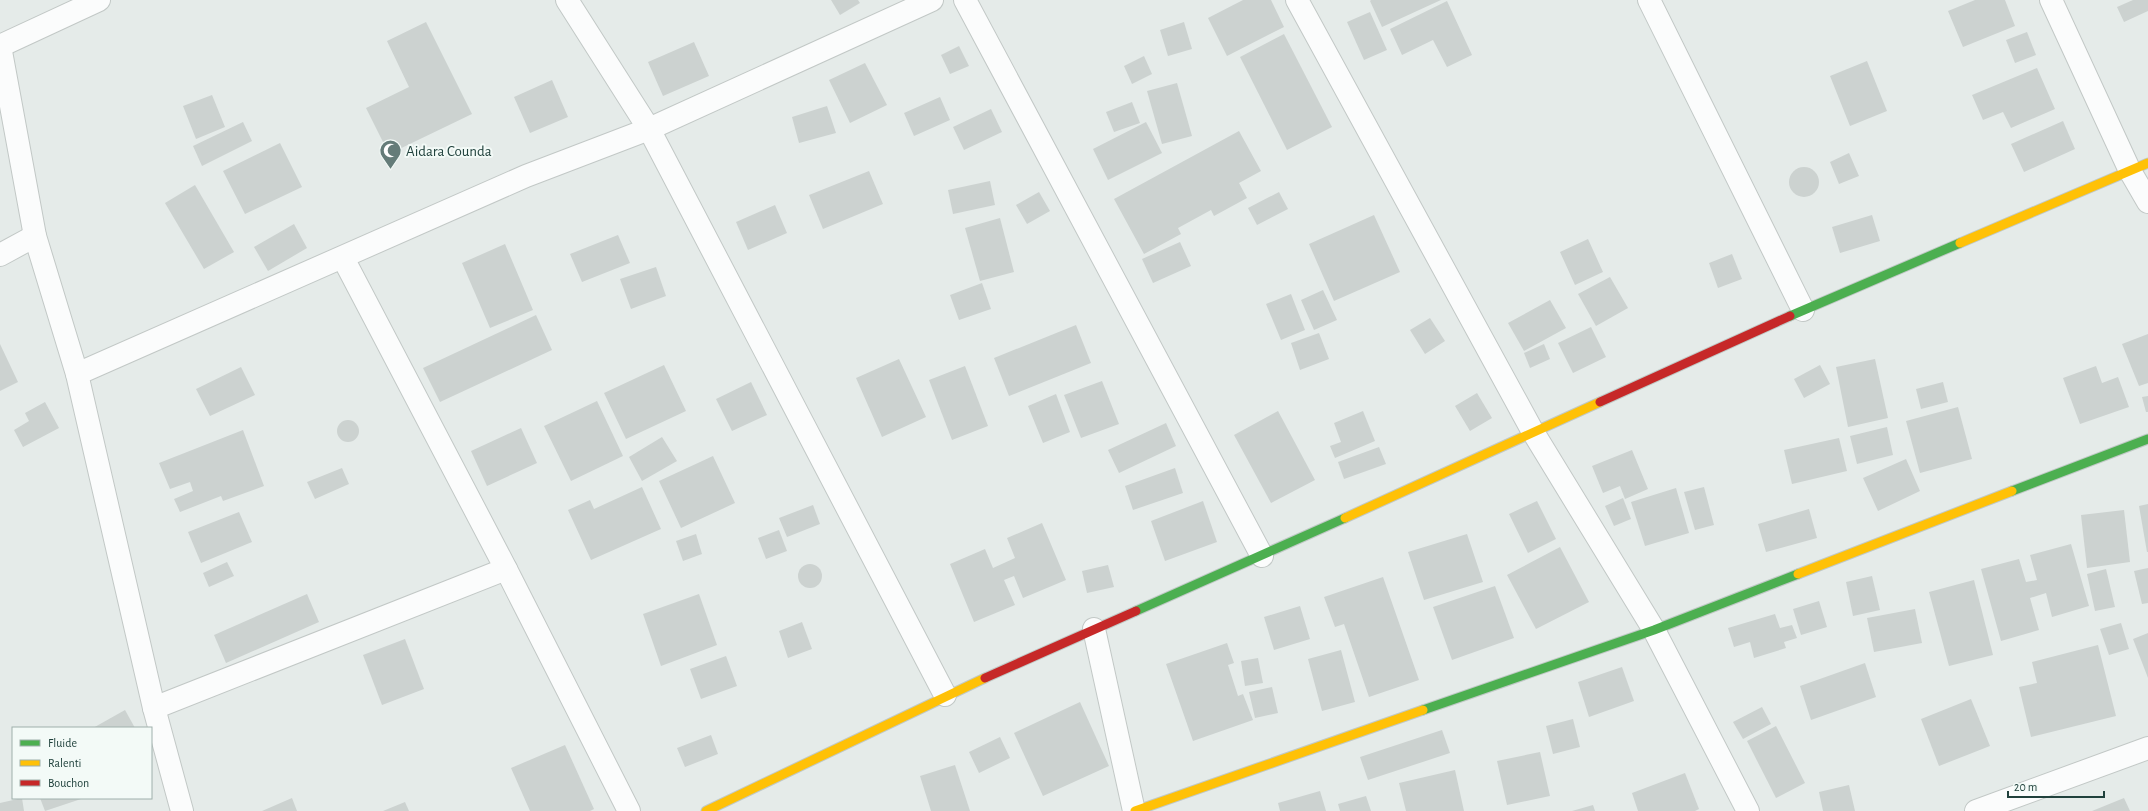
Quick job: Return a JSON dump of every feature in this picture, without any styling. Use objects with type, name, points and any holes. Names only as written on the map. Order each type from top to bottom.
[{"type":"street","points":[[99,0],[0,46],[35,236],[77,374],[154,708],[182,811]]},
{"type":"street","points":[[567,0],[649,129],[945,695]]},
{"type":"street","points":[[77,374],[526,176],[649,129],[932,0]]},
{"type":"street","points":[[965,0],[1262,556]]},
{"type":"street","points":[[1297,0],[1534,432],[1654,630],[1748,811]]},
{"type":"street","points":[[1649,0],[1803,310]]},
{"type":"street","points":[[2051,0],[2139,167],[2148,202]]},
{"type":"street","points":[[706,811],[945,695],[1262,556],[1803,310],[2139,167]]},
{"type":"street","points":[[0,255],[35,236]]},
{"type":"street","points":[[343,258],[506,569],[629,811]]},
{"type":"street","points":[[1094,630],[1134,811],[1654,630],[2148,438]]},
{"type":"street","points":[[154,708],[506,569]]},
{"type":"street","points":[[1976,811],[2148,748]]},
{"type":"building","points":[[831,0],[858,0],[860,3],[840,15]]},
{"type":"building","points":[[1243,0],[1271,0],[1284,27],[1227,56],[1208,18]]},
{"type":"building","points":[[1441,0],[1382,27],[1370,1]]},
{"type":"building","points":[[1975,0],[2005,0],[2015,26],[1963,47],[1948,11]]},
{"type":"building","points":[[2133,0],[2148,0],[2148,11],[2124,22],[2117,7]]},
{"type":"building","points":[[1447,1],[1472,55],[1447,67],[1433,40],[1402,55],[1390,29]]},
{"type":"building","points":[[1370,12],[1387,50],[1364,60],[1347,22]]},
{"type":"building","points":[[426,22],[472,114],[389,154],[366,108],[409,87],[387,41]]},
{"type":"building","points":[[1184,22],[1192,49],[1168,56],[1160,30]]},
{"type":"building","points":[[2027,32],[2036,55],[2015,63],[2006,40]]},
{"type":"building","points":[[1284,34],[1332,127],[1287,150],[1240,57]]},
{"type":"building","points":[[694,42],[709,76],[663,96],[648,62]]},
{"type":"building","points":[[959,46],[969,66],[950,74],[941,55]]},
{"type":"building","points":[[1144,56],[1152,74],[1132,84],[1124,66]]},
{"type":"building","points":[[1867,61],[1887,111],[1850,126],[1830,76]]},
{"type":"building","points":[[865,63],[887,105],[850,123],[829,80]]},
{"type":"building","points":[[2037,68],[2055,109],[2011,128],[2003,112],[1983,120],[1972,95]]},
{"type":"building","points":[[552,80],[568,117],[530,133],[514,97]]},
{"type":"building","points":[[1177,83],[1192,136],[1162,144],[1147,91]]},
{"type":"building","points":[[212,95],[225,127],[196,139],[183,106]]},
{"type":"building","points":[[940,97],[950,120],[914,136],[904,113]]},
{"type":"building","points":[[1132,102],[1140,123],[1114,132],[1106,112]]},
{"type":"building","points":[[827,106],[836,133],[799,143],[792,117]]},
{"type":"building","points":[[991,109],[1002,132],[964,150],[953,127]]},
{"type":"building","points":[[2063,121],[2075,149],[2024,172],[2011,144]]},
{"type":"building","points":[[243,122],[252,141],[202,166],[193,146]]},
{"type":"building","points":[[1146,122],[1162,153],[1108,180],[1093,149]]},
{"type":"building","points":[[1239,131],[1261,171],[1239,183],[1247,198],[1214,216],[1211,210],[1178,228],[1181,234],[1144,254],[1114,199]]},
{"type":"building","points":[[280,143],[302,187],[245,214],[223,171]]},
{"type":"building","points":[[1849,153],[1859,176],[1839,184],[1830,162]]},
{"type":"building","points":[[1804,167],[1810,168],[1818,176],[1818,188],[1810,196],[1804,197],[1798,196],[1790,188],[1789,182],[1790,176],[1798,168]]},
{"type":"building","points":[[869,171],[883,204],[823,229],[809,195]]},
{"type":"building","points":[[990,181],[995,205],[953,214],[948,190]]},
{"type":"building","points":[[195,185],[234,252],[204,269],[165,203]]},
{"type":"building","points":[[1039,192],[1050,211],[1027,224],[1016,205]]},
{"type":"building","points":[[1279,192],[1288,209],[1257,225],[1248,208]]},
{"type":"building","points":[[775,205],[787,233],[748,250],[736,222]]},
{"type":"building","points":[[1374,215],[1400,272],[1334,301],[1309,244]]},
{"type":"building","points":[[1872,215],[1880,241],[1840,253],[1832,227]]},
{"type":"building","points":[[1000,218],[1014,272],[980,281],[965,228]]},
{"type":"building","points":[[294,224],[307,248],[268,271],[254,247]]},
{"type":"building","points":[[618,235],[630,263],[582,282],[570,254]]},
{"type":"building","points":[[1588,239],[1603,272],[1575,285],[1560,252]]},
{"type":"building","points":[[1180,242],[1191,266],[1153,283],[1142,259]]},
{"type":"building","points":[[505,244],[533,310],[490,328],[462,263]]},
{"type":"building","points":[[1732,254],[1742,279],[1718,288],[1709,263]]},
{"type":"building","points":[[656,267],[666,296],[631,309],[620,279]]},
{"type":"building","points":[[1610,277],[1628,308],[1596,326],[1578,294]]},
{"type":"building","points":[[982,283],[991,309],[959,320],[950,295]]},
{"type":"building","points":[[1323,290],[1337,320],[1314,330],[1301,300]]},
{"type":"building","points":[[1291,294],[1305,330],[1281,340],[1266,304]]},
{"type":"building","points":[[1550,300],[1566,328],[1524,351],[1508,323]]},
{"type":"building","points":[[536,315],[552,350],[440,402],[423,368]]},
{"type":"building","points":[[1430,318],[1445,341],[1425,354],[1410,330]]},
{"type":"building","points":[[1076,325],[1091,363],[1009,396],[994,358]]},
{"type":"building","points":[[1591,327],[1606,357],[1573,373],[1558,343]]},
{"type":"building","points":[[1319,333],[1329,359],[1300,370],[1291,343]]},
{"type":"building","points":[[2148,334],[2148,383],[2139,386],[2122,344]]},
{"type":"building","points":[[0,344],[18,382],[0,391]]},
{"type":"building","points":[[1544,344],[1550,359],[1530,368],[1524,353]]},
{"type":"building","points":[[899,359],[926,417],[882,437],[856,378]]},
{"type":"building","points":[[1875,359],[1888,418],[1848,427],[1836,367]]},
{"type":"building","points":[[664,365],[686,411],[626,439],[604,393]]},
{"type":"building","points":[[1820,365],[1830,384],[1804,398],[1794,379]]},
{"type":"building","points":[[965,366],[988,426],[952,440],[929,380]]},
{"type":"building","points":[[2096,366],[2102,383],[2118,377],[2129,407],[2080,424],[2063,378]]},
{"type":"building","points":[[241,367],[255,395],[210,416],[196,389]]},
{"type":"building","points":[[1102,381],[1119,424],[1081,438],[1064,395]]},
{"type":"building","points":[[751,382],[767,415],[732,431],[716,399]]},
{"type":"building","points":[[1943,382],[1948,402],[1921,409],[1916,389]]},
{"type":"building","points":[[1477,393],[1492,418],[1470,431],[1455,406]]},
{"type":"building","points":[[1056,394],[1070,432],[1043,443],[1028,406]]},
{"type":"building","points":[[2148,396],[2148,412],[2146,412],[2142,397]]},
{"type":"building","points":[[597,401],[623,456],[571,481],[544,426]]},
{"type":"building","points":[[45,402],[59,428],[23,447],[14,430],[29,421],[25,413]]},
{"type":"building","points":[[1958,407],[1972,459],[1920,473],[1906,421]]},
{"type":"building","points":[[1278,411],[1315,480],[1271,503],[1234,435]]},
{"type":"building","points":[[1363,411],[1375,441],[1335,458],[1330,446],[1341,442],[1334,423]]},
{"type":"building","points":[[348,420],[356,423],[359,431],[356,439],[348,442],[340,439],[337,431],[340,423]]},
{"type":"building","points":[[1166,423],[1176,446],[1119,473],[1108,450]]},
{"type":"building","points":[[1887,427],[1893,455],[1857,464],[1850,436]]},
{"type":"building","points":[[521,428],[537,463],[487,486],[471,451]]},
{"type":"building","points":[[243,430],[264,486],[223,501],[221,496],[180,512],[174,499],[193,491],[190,482],[170,489],[159,463]]},
{"type":"building","points":[[662,437],[677,461],[642,481],[629,457]]},
{"type":"building","points":[[1839,438],[1847,471],[1792,484],[1784,450]]},
{"type":"building","points":[[1379,447],[1386,464],[1344,479],[1338,462]]},
{"type":"building","points":[[1632,450],[1648,489],[1625,499],[1620,486],[1603,493],[1592,466]]},
{"type":"building","points":[[713,456],[735,503],[681,528],[659,481]]},
{"type":"building","points":[[1906,459],[1920,491],[1878,511],[1863,478]]},
{"type":"building","points":[[342,468],[349,484],[315,499],[307,482]]},
{"type":"building","points":[[1175,468],[1183,493],[1133,510],[1125,486]]},
{"type":"building","points":[[642,487],[661,529],[591,560],[568,510],[590,500],[594,509]]},
{"type":"building","points":[[1704,487],[1714,525],[1695,530],[1684,492]]},
{"type":"building","points":[[1676,488],[1689,533],[1645,546],[1631,502]]},
{"type":"building","points":[[1623,498],[1631,519],[1614,526],[1605,506]]},
{"type":"building","points":[[1203,501],[1217,542],[1165,561],[1151,521]]},
{"type":"building","points":[[1537,501],[1556,539],[1528,553],[1509,514]]},
{"type":"building","points":[[2148,504],[2148,552],[2147,552],[2139,506]]},
{"type":"building","points":[[813,505],[820,524],[787,537],[779,518]]},
{"type":"building","points":[[1809,509],[1817,538],[1766,552],[1758,524]]},
{"type":"building","points":[[2124,510],[2130,562],[2087,568],[2081,515]]},
{"type":"building","points":[[239,512],[252,542],[201,563],[188,532]]},
{"type":"building","points":[[1042,523],[1066,580],[1023,598],[1014,576],[1004,580],[1015,605],[974,622],[950,564],[985,549],[993,568],[1015,558],[1007,538]]},
{"type":"building","points":[[779,530],[787,551],[766,559],[758,538]]},
{"type":"building","points":[[696,534],[702,554],[683,561],[676,541]]},
{"type":"building","points":[[1467,534],[1483,582],[1424,600],[1408,552]]},
{"type":"building","points":[[2071,544],[2089,606],[2052,617],[2046,593],[2030,598],[2039,630],[2001,641],[1981,569],[2019,559],[2026,582],[2037,580],[2030,555]]},
{"type":"building","points":[[1560,547],[1589,602],[1536,629],[1507,575]]},
{"type":"building","points":[[227,562],[234,576],[209,587],[203,573]]},
{"type":"building","points":[[810,564],[819,567],[822,576],[819,585],[810,588],[801,585],[798,576],[801,567]]},
{"type":"building","points":[[1108,565],[1114,587],[1087,593],[1082,571]]},
{"type":"building","points":[[2148,568],[2148,603],[2142,604],[2134,571]]},
{"type":"building","points":[[2106,569],[2115,607],[2095,611],[2087,574]]},
{"type":"building","points":[[1872,576],[1880,610],[1853,616],[1846,582]]},
{"type":"building","points":[[1383,577],[1419,680],[1369,697],[1344,624],[1335,627],[1324,597]]},
{"type":"building","points":[[1974,580],[1993,655],[1949,666],[1929,592]]},
{"type":"building","points":[[1495,586],[1514,638],[1452,660],[1433,607]]},
{"type":"building","points":[[307,594],[319,622],[226,663],[214,635]]},
{"type":"building","points":[[699,594],[717,645],[661,666],[643,614]]},
{"type":"building","points":[[1819,601],[1827,627],[1801,635],[1793,609]]},
{"type":"building","points":[[1300,606],[1310,639],[1274,650],[1264,617]]},
{"type":"building","points":[[1915,609],[1922,643],[1874,652],[1867,618]]},
{"type":"building","points":[[1775,614],[1780,628],[1792,625],[1797,638],[1784,642],[1786,648],[1754,658],[1750,642],[1734,647],[1728,628]]},
{"type":"building","points":[[802,622],[812,649],[788,658],[779,631]]},
{"type":"building","points":[[2121,623],[2129,649],[2109,655],[2100,629]]},
{"type":"building","points":[[2148,633],[2148,678],[2133,639]]},
{"type":"building","points":[[405,639],[424,689],[382,705],[363,655]]},
{"type":"building","points":[[1227,643],[1234,663],[1228,665],[1238,696],[1243,694],[1253,720],[1193,741],[1166,664]]},
{"type":"building","points":[[2098,645],[2116,716],[2031,737],[2019,687],[2037,683],[2032,662]]},
{"type":"building","points":[[1341,650],[1355,702],[1322,711],[1308,659]]},
{"type":"building","points":[[726,656],[737,686],[701,699],[690,669]]},
{"type":"building","points":[[1258,658],[1263,683],[1245,686],[1241,661]]},
{"type":"building","points":[[1865,663],[1876,697],[1811,720],[1800,686]]},
{"type":"building","points":[[1622,667],[1634,701],[1589,717],[1578,682]]},
{"type":"building","points":[[1272,687],[1278,713],[1255,718],[1249,692]]},
{"type":"building","points":[[1971,699],[1990,746],[1939,766],[1921,719]]},
{"type":"building","points":[[1080,702],[1109,766],[1043,796],[1014,733]]},
{"type":"building","points":[[1762,707],[1771,724],[1743,739],[1733,722]]},
{"type":"building","points":[[125,710],[134,727],[95,727]]},
{"type":"building","points":[[1573,719],[1580,747],[1553,754],[1546,726]]},
{"type":"building","points":[[1776,726],[1805,783],[1776,798],[1747,741]]},
{"type":"building","points":[[1442,730],[1450,753],[1368,780],[1360,757]]},
{"type":"building","points":[[711,735],[718,754],[685,767],[677,748]]},
{"type":"building","points":[[1000,737],[1010,758],[979,773],[969,752]]},
{"type":"building","points":[[565,745],[594,809],[590,811],[530,811],[511,768]]},
{"type":"building","points":[[1540,752],[1550,796],[1507,805],[1497,761]]},
{"type":"building","points":[[955,765],[970,811],[931,811],[920,776]]},
{"type":"building","points":[[1455,770],[1464,811],[1406,811],[1399,783]]},
{"type":"building","points":[[1685,773],[1699,809],[1695,811],[1638,811],[1632,793]]},
{"type":"building","points":[[1849,785],[1855,811],[1823,811],[1819,792]]},
{"type":"building","points":[[1320,791],[1326,811],[1280,811],[1278,803]]},
{"type":"building","points":[[1366,796],[1371,811],[1340,811],[1338,804]]},
{"type":"building","points":[[292,798],[297,811],[262,811]]},
{"type":"building","points":[[2124,798],[2130,811],[2092,811]]},
{"type":"building","points":[[22,799],[24,811],[0,811],[0,803]]},
{"type":"building","points":[[40,799],[81,799],[45,811]]},
{"type":"building","points":[[405,802],[409,811],[383,811]]},
{"type":"building","points":[[1593,805],[1595,811],[1572,811]]},
{"type":"traffic: fast","points":[[1790,316],[1960,243]]},
{"type":"traffic: fast","points":[[2012,491],[2148,439]]},
{"type":"traffic: fast","points":[[1136,611],[1345,518]]},
{"type":"traffic: fast","points":[[1423,710],[1654,630],[1798,574]]},
{"type":"traffic: slow","points":[[1960,243],[2148,163]]},
{"type":"traffic: slow","points":[[1345,518],[1600,402]]},
{"type":"traffic: slow","points":[[1798,574],[2012,491]]},
{"type":"traffic: slow","points":[[706,811],[985,678]]},
{"type":"traffic: slow","points":[[1135,811],[1423,710]]},
{"type":"traffic: jam","points":[[1600,402],[1790,316]]},
{"type":"traffic: jam","points":[[985,678],[1136,611]]},
{"type":"place","name":"Aidara Counda","points":[[390,170]]}]
